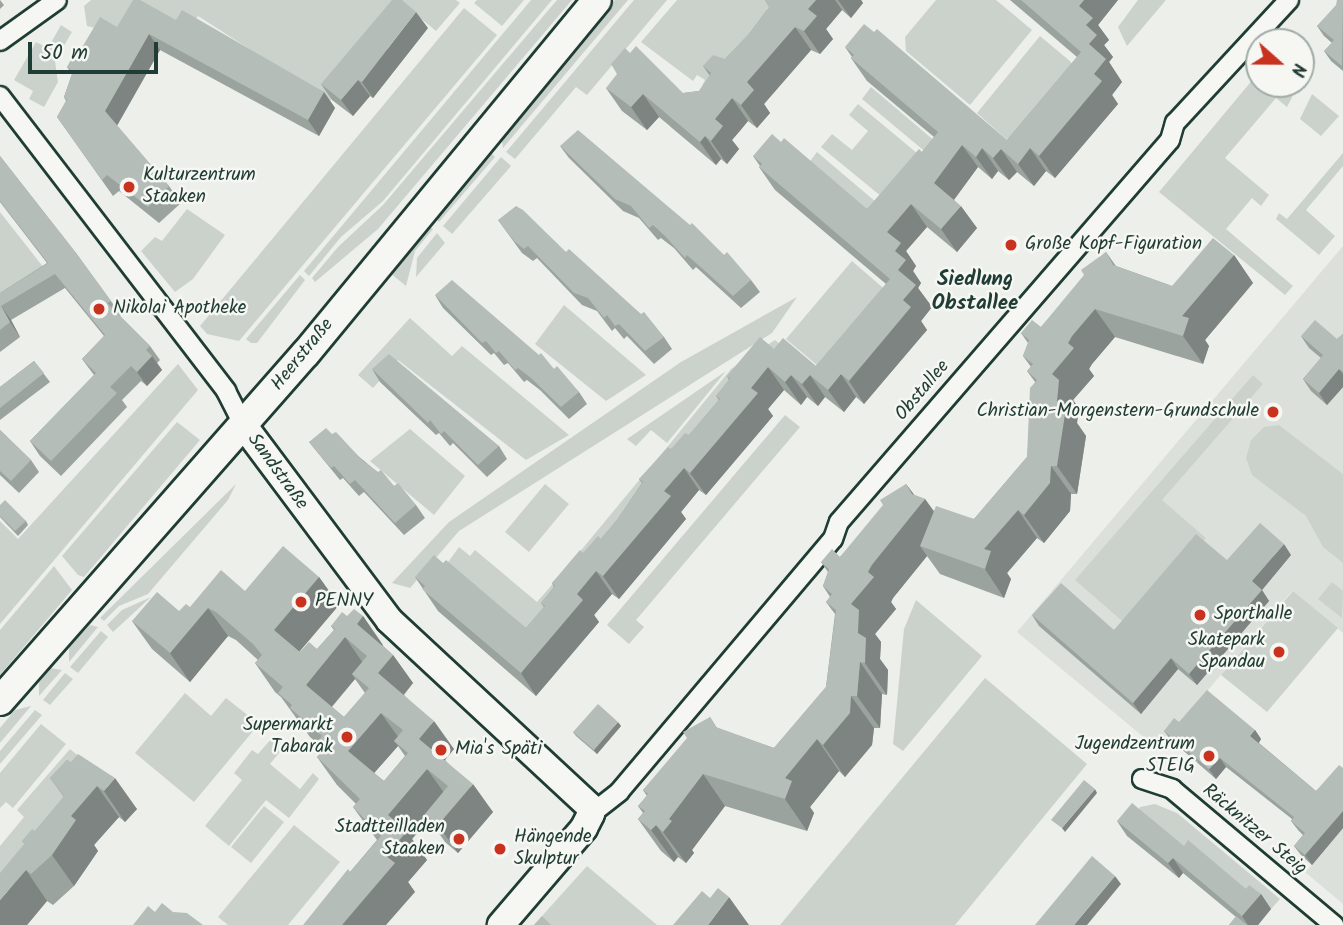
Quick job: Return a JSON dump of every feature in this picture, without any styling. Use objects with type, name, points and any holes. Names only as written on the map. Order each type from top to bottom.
[{"type":"main road","name":"Heerstraße","points":[[0,701],[244,426],[597,0]]},
{"type":"street","points":[[0,41],[57,0]]},
{"type":"street","name":"Obstallee","points":[[592,814],[619,793],[834,540],[839,522],[1023,305],[1038,296],[1146,169],[1170,140],[1175,123],[1289,0]]},
{"type":"street","name":"Sandstraße","points":[[0,96],[226,391],[244,426],[389,620],[437,669],[575,788],[592,814]]},
{"type":"street","name":"Räcknitzer Steig","points":[[1142,779],[1172,789],[1334,925]]},
{"type":"street","points":[[501,925],[592,814]]},
{"type":"shaded area","points":[[91,0],[456,0],[460,3],[436,31],[408,8],[330,101],[198,16],[187,34],[111,32],[87,26],[84,6]]},
{"type":"shaded area","points":[[477,0],[524,0],[502,26],[474,3]]},
{"type":"shaded area","points":[[531,0],[552,0],[383,201],[341,237],[309,276],[304,271]]},
{"type":"shaded area","points":[[557,0],[572,0],[378,229],[315,282],[312,278],[338,247],[383,205]]},
{"type":"shaded area","points":[[615,0],[628,0],[503,148],[501,135]]},
{"type":"shaded area","points":[[634,0],[667,0],[587,95],[576,87],[515,159],[506,152]]},
{"type":"shaded area","points":[[677,0],[774,0],[767,9],[776,16],[709,92],[702,86],[705,80],[697,75],[693,81],[641,42]]},
{"type":"shaded area","points":[[936,0],[996,0],[1032,30],[970,105],[906,51],[905,37]]},
{"type":"shaded area","points":[[1138,0],[1166,0],[1127,46],[1118,27]]},
{"type":"shaded area","points":[[464,8],[497,35],[239,341],[207,334],[200,326]]},
{"type":"shaded area","points":[[61,25],[72,32],[55,61],[58,82],[44,107],[29,99],[33,91],[14,80],[36,42],[48,48]]},
{"type":"shaded area","points":[[1040,36],[1071,62],[1073,76],[1024,136],[1006,139],[977,113]]},
{"type":"shaded area","points":[[871,87],[937,143],[928,154],[862,99]]},
{"type":"shaded area","points":[[1245,89],[1245,98],[1276,98],[1225,158],[1269,195],[1261,206],[1252,198],[1226,229],[1293,286],[1285,295],[1159,192]]},
{"type":"shaded area","points":[[1315,96],[1339,116],[1321,136],[1300,119],[1310,98]]},
{"type":"shaded area","points":[[1276,98],[1292,98],[1287,107]]},
{"type":"shaded area","points":[[858,104],[918,154],[882,197],[821,147],[832,134],[852,150],[868,131],[849,115]]},
{"type":"shaded area","points":[[817,152],[883,208],[874,219],[808,164]]},
{"type":"shaded area","points":[[1343,153],[1343,166],[1306,210],[1335,236],[1319,255],[1276,219],[1279,213],[1287,219]]},
{"type":"shaded area","points":[[492,154],[495,157],[439,222],[435,217],[484,155]]},
{"type":"shaded area","points":[[501,157],[511,166],[452,234],[443,226]]},
{"type":"shaded area","points":[[187,209],[225,235],[193,279],[175,292],[141,251],[155,237],[162,241]]},
{"type":"shaded area","points":[[0,212],[51,277],[0,310]]},
{"type":"shaded area","points":[[425,225],[433,229],[415,251],[406,286],[390,273]]},
{"type":"shaded area","points":[[437,233],[445,243],[416,277],[417,258]]},
{"type":"shaded area","name":"Christian-Morgenstern-Grundschule","points":[[1343,246],[1343,633],[1292,591],[1158,749],[1017,632]]},
{"type":"shaded area","points":[[852,261],[889,293],[824,371],[786,339]]},
{"type":"shaded area","points":[[300,275],[305,280],[257,343],[251,343],[246,339]]},
{"type":"shaded area","points":[[797,297],[772,333],[459,531],[410,588],[392,583],[449,522],[681,362]]},
{"type":"shaded area","points":[[564,305],[646,375],[606,401],[535,344]]},
{"type":"shaded area","points":[[410,318],[452,356],[462,346],[569,435],[526,460],[398,360],[373,388],[358,375]]},
{"type":"shaded area","points":[[775,340],[792,354],[675,478],[655,462],[731,369]]},
{"type":"shaded area","points":[[178,364],[198,390],[0,624],[0,521],[18,539]]},
{"type":"shaded area","points":[[726,371],[667,443],[651,430],[636,446],[627,439]]},
{"type":"shaded area","points":[[1253,375],[1263,384],[1162,500],[1206,538],[1129,627],[1075,580]]},
{"type":"shaded area","points":[[785,415],[800,427],[636,620],[644,627],[629,644],[607,625]]},
{"type":"shaded area","points":[[177,422],[200,440],[84,577],[78,575],[62,556]]},
{"type":"shaded area","points":[[1279,425],[1343,474],[1343,563],[1323,547],[1306,516],[1252,475],[1246,458],[1251,440],[1264,427]]},
{"type":"shaded area","points":[[410,429],[465,476],[434,515],[370,461]]},
{"type":"shaded area","points":[[650,467],[664,479],[652,508],[573,560]]},
{"type":"shaded area","points":[[236,484],[228,500],[148,594],[119,606],[104,621],[100,618]]},
{"type":"shaded area","points":[[545,484],[569,504],[529,552],[505,532]]},
{"type":"shaded area","points":[[459,547],[470,556],[475,550],[537,602],[563,572],[530,636],[446,565]]},
{"type":"shaded area","points":[[54,566],[72,590],[0,675],[0,630]]},
{"type":"shaded area","points":[[1332,582],[1343,591],[1342,618],[1318,599]]},
{"type":"shaded area","name":"Skatepark Spandau","points":[[1293,591],[1338,628],[1267,712],[1221,675]]},
{"type":"shaded area","points":[[151,597],[113,632],[107,625],[122,610]]},
{"type":"shaded area","points":[[916,600],[982,656],[903,751],[893,744],[904,629]]},
{"type":"shaded area","points":[[90,625],[98,627],[69,662],[69,646]]},
{"type":"shaded area","points":[[101,631],[108,637],[78,673],[70,667]]},
{"type":"shaded area","points":[[50,668],[62,670],[39,696],[39,683]]},
{"type":"shaded area","points":[[65,673],[73,679],[50,705],[43,700]]},
{"type":"shaded area","points":[[985,678],[1087,764],[955,925],[780,925]]},
{"type":"shaded area","points":[[185,693],[211,716],[226,698],[259,724],[194,802],[135,753]]},
{"type":"shaded area","points":[[31,706],[0,743],[0,728],[15,710]]},
{"type":"shaded area","points":[[35,710],[42,715],[0,764],[0,751]]},
{"type":"shaded area","points":[[41,724],[66,744],[13,808],[6,802],[0,808],[0,773]]},
{"type":"shaded area","points":[[272,738],[283,748],[270,764],[300,789],[313,773],[319,779],[289,818],[266,800],[229,846],[205,826],[242,780],[234,773],[252,750],[258,754]]},
{"type":"shaded area","points":[[70,749],[94,769],[79,822],[18,894],[0,890],[0,846],[24,817],[17,810]]},
{"type":"shaded area","points":[[1343,777],[1343,904],[1305,872],[1312,865],[1301,855],[1312,843],[1298,830]]},
{"type":"shaded area","points":[[1155,804],[1177,813],[1280,899],[1271,909],[1131,827],[1140,807]]},
{"type":"shaded area","points":[[264,806],[284,822],[251,863],[231,847]]},
{"type":"shaded area","points":[[294,825],[340,862],[288,925],[228,925],[218,917]]},
{"type":"shaded area","points":[[587,866],[657,925],[534,925]]},
{"type":"building","points":[[133,0],[140,0],[176,20],[182,10],[324,92],[308,120],[149,34],[105,111],[169,186],[148,207],[107,175],[102,180],[57,117],[67,100],[64,97],[73,71],[67,67],[74,54],[77,56],[100,17],[117,27]]},
{"type":"building","points":[[392,0],[402,0],[416,12],[362,82],[358,80],[341,100],[321,84]]},
{"type":"building","points":[[765,0],[816,0],[808,9],[817,16],[804,31],[795,27],[747,82],[754,90],[741,105],[732,98],[715,119],[723,126],[711,141],[705,136],[700,142],[643,94],[631,107],[606,88],[617,74],[611,64],[625,48],[630,53],[636,46],[683,93],[699,91],[711,73],[703,66],[713,55],[725,59],[749,34],[769,7]]},
{"type":"building","points":[[1021,0],[1084,0],[1079,6],[1093,18],[1086,25],[1097,35],[1089,44],[1106,59],[1094,74],[1102,81],[1039,156],[1030,148],[1018,164],[1001,149],[993,158],[982,148],[976,157],[962,145],[934,183],[961,206],[941,229],[911,204],[887,232],[901,243],[895,251],[906,260],[898,270],[916,285],[903,300],[911,307],[849,381],[841,374],[828,390],[810,375],[802,384],[791,375],[785,382],[768,367],[751,388],[758,393],[690,473],[684,468],[664,491],[671,496],[603,576],[596,571],[577,594],[583,600],[521,673],[422,589],[425,586],[415,577],[434,555],[443,563],[446,560],[526,628],[545,606],[541,603],[555,586],[552,583],[580,550],[583,553],[598,536],[601,539],[643,482],[639,479],[668,447],[671,449],[685,433],[689,435],[720,399],[716,396],[730,379],[727,376],[760,337],[774,349],[783,338],[816,366],[890,279],[759,167],[762,164],[753,156],[772,134],[781,142],[784,138],[867,209],[919,149],[922,152],[938,132],[851,58],[854,55],[845,47],[864,24],[874,32],[877,29],[1007,140],[1081,52]]},
{"type":"building","points":[[1337,0],[1343,0],[1342,66],[1324,51],[1334,40],[1317,26],[1336,5]]},
{"type":"building","points":[[578,130],[690,225],[692,223],[724,255],[727,252],[751,280],[733,296],[687,255],[685,258],[653,225],[649,228],[631,206],[615,199],[560,146]]},
{"type":"building","points":[[0,156],[111,301],[107,303],[150,346],[146,350],[152,356],[137,372],[131,366],[110,387],[117,393],[51,461],[30,441],[96,373],[82,359],[105,335],[55,274],[1,306],[10,322],[0,330],[0,293],[48,263],[0,201]]},
{"type":"building","points":[[516,206],[566,252],[569,249],[641,314],[644,312],[664,337],[645,351],[619,324],[615,326],[607,315],[604,318],[588,298],[574,293],[528,246],[524,249],[514,241],[498,220]]},
{"type":"building","points":[[1213,238],[1234,255],[1182,316],[1189,318],[1183,336],[1095,309],[1072,336],[1068,343],[1074,348],[1052,374],[1059,380],[1057,402],[1066,408],[1057,466],[1051,466],[1050,483],[1024,515],[1018,510],[984,549],[991,551],[985,569],[920,546],[936,506],[974,519],[1027,457],[1030,388],[1037,380],[1027,371],[1033,364],[1023,356],[1029,340],[1021,333],[1032,320],[1041,327],[1084,275],[1081,270],[1106,252],[1113,265],[1172,286]]},
{"type":"building","points":[[452,280],[539,355],[541,353],[554,369],[557,366],[579,392],[561,407],[531,378],[518,368],[515,370],[499,351],[496,353],[486,341],[482,343],[435,295]]},
{"type":"building","points":[[1315,320],[1337,339],[1343,334],[1343,372],[1339,369],[1319,393],[1303,379],[1323,355],[1301,336]]},
{"type":"building","points":[[389,354],[499,446],[478,465],[444,431],[441,434],[430,420],[428,423],[372,369]]},
{"type":"building","points":[[34,361],[44,373],[0,408],[0,387]]},
{"type":"building","points":[[326,428],[332,434],[336,432],[363,461],[378,472],[381,470],[394,486],[398,483],[416,505],[395,523],[355,480],[350,484],[334,466],[331,468],[309,442]]},
{"type":"building","points":[[0,430],[31,460],[11,481],[0,471]]},
{"type":"building","points":[[906,484],[912,494],[925,499],[871,566],[868,572],[874,577],[851,604],[859,610],[858,633],[866,638],[865,663],[860,662],[857,696],[851,696],[850,713],[823,745],[817,739],[785,778],[792,781],[785,799],[703,774],[669,819],[672,821],[663,832],[656,825],[651,830],[638,819],[645,811],[638,806],[648,794],[643,790],[687,738],[683,732],[710,717],[716,727],[774,748],[826,687],[836,610],[826,602],[832,594],[823,586],[829,569],[821,562],[832,549],[840,557],[883,505],[880,500]]},
{"type":"building","points":[[5,500],[26,521],[15,531],[0,516],[0,505]]},
{"type":"building","points":[[1260,523],[1284,544],[1252,581],[1262,590],[1189,674],[1171,658],[1133,703],[1032,615],[1061,583],[1114,630],[1196,534],[1227,560]]},
{"type":"building","points":[[283,546],[319,577],[274,630],[300,652],[309,642],[317,649],[335,629],[331,626],[342,612],[347,616],[354,609],[363,616],[357,624],[393,655],[378,673],[434,721],[419,739],[473,784],[438,825],[425,814],[448,786],[427,769],[388,815],[407,831],[386,856],[395,863],[342,925],[303,925],[348,869],[350,872],[381,836],[353,807],[360,799],[317,757],[322,751],[315,744],[322,736],[290,708],[292,705],[278,693],[283,687],[255,663],[262,655],[253,644],[216,612],[208,608],[170,653],[132,621],[157,592],[179,611],[186,604],[190,607],[221,570],[245,591]],"holes":[[[345,637],[367,656],[352,674],[369,688],[344,717],[306,685]],[[381,713],[403,730],[394,741],[408,753],[384,781],[348,751]]]},
{"type":"building","points":[[1207,690],[1255,730],[1250,736],[1316,791],[1339,765],[1343,768],[1343,811],[1305,855],[1294,846],[1305,833],[1291,821],[1294,817],[1220,758],[1209,769],[1164,731],[1174,718],[1179,722]]},
{"type":"building","points":[[598,704],[618,722],[594,750],[573,732]]},
{"type":"building","points":[[78,754],[115,778],[104,791],[97,786],[71,816],[76,820],[52,855],[31,874],[26,870],[0,900],[0,873],[25,843],[22,841],[32,829],[35,831],[64,796],[50,778],[67,760],[71,762]]},
{"type":"building","points":[[1084,780],[1095,789],[1062,828],[1051,820]]},
{"type":"building","points":[[1132,803],[1184,846],[1188,840],[1246,889],[1249,885],[1261,894],[1242,916],[1173,858],[1168,863],[1117,821]]},
{"type":"building","points":[[1092,856],[1115,876],[1074,925],[1035,925]]},
{"type":"building","points":[[718,888],[729,897],[708,925],[673,925],[702,891],[710,898]]},
{"type":"building","points":[[162,903],[173,912],[187,913],[203,925],[133,925],[148,906],[155,912]]},
{"type":"building","points":[[542,916],[551,925],[534,925]]},
{"type":"building","points":[[1236,916],[1247,925],[1229,925]]},
{"type":"place","name":"Kulturzentrum Staaken","points":[[129,187]]},
{"type":"place","name":"Große Kopf-Figuration","points":[[1011,245]]},
{"type":"place","name":"Nikolai Apotheke","points":[[99,309]]},
{"type":"place","name":"Christian-Morgenstern-Grundschule","points":[[1273,412]]},
{"type":"place","name":"PENNY","points":[[301,602]]},
{"type":"place","name":"Sporthalle","points":[[1200,615]]},
{"type":"place","name":"Skatepark Spandau","points":[[1279,652]]},
{"type":"place","name":"Supermarkt Tabarak","points":[[347,737]]},
{"type":"place","name":"Mia's Späti","points":[[441,750]]},
{"type":"place","name":"Jugendzentrum STEIG","points":[[1209,756]]},
{"type":"place","name":"Stadtteilladen Staaken","points":[[459,839]]},
{"type":"place","name":"Hängende Skulptur","points":[[500,849]]},
{"type":"district","name":"Siedlung Obstallee","points":[[975,292]]}]
